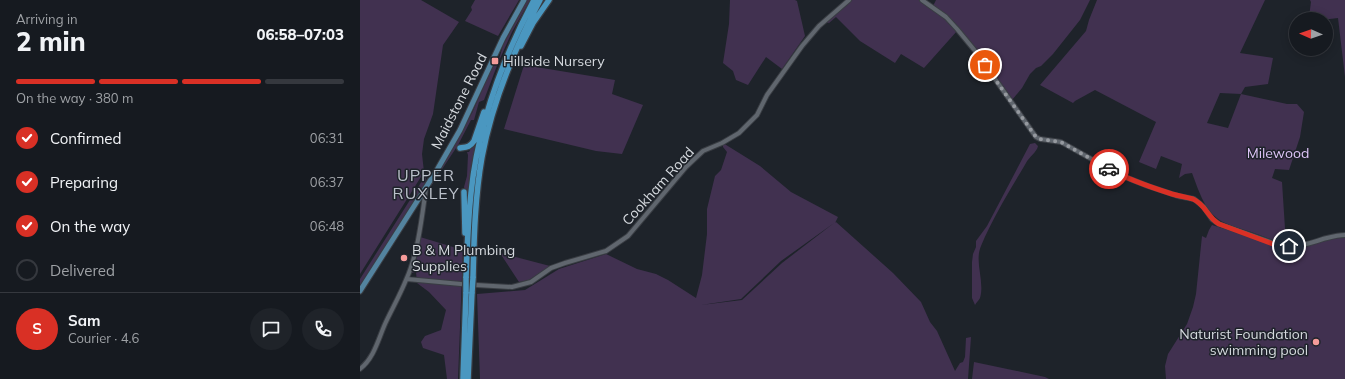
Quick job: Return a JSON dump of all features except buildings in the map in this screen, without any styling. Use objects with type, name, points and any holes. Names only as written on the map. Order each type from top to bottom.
[{"type":"highway","points":[[460,148],[472,145],[474,141],[488,99],[517,32],[534,0]]},
{"type":"highway","points":[[468,379],[469,278],[482,155],[490,124],[508,69],[523,33],[540,0]]},
{"type":"highway","points":[[508,69],[533,23],[549,0]]},
{"type":"highway","points":[[467,265],[470,200],[475,168],[488,111],[499,76]]},
{"type":"highway","points":[[464,192],[465,240],[469,278]]},
{"type":"highway","points":[[463,379],[469,292]]},
{"type":"main road","name":"Maidstone Road","points":[[360,291],[464,123],[503,38],[524,0]]},
{"type":"street","name":"Cookham Road","points":[[476,285],[512,287],[531,282],[552,268],[606,251],[628,236],[703,151],[722,143],[739,133],[757,115],[767,95],[802,46],[819,26],[849,0]]},
{"type":"street","points":[[922,0],[946,17],[957,29],[976,52],[1036,137],[1061,142],[1120,175],[1148,186],[1194,199],[1204,207],[1212,219],[1219,224],[1281,246],[1301,246],[1338,235],[1345,235]]},
{"type":"street","points":[[360,368],[365,365],[372,355],[395,300],[407,280],[414,258],[426,186]]},
{"type":"street","points":[[407,280],[461,284]]},
{"type":"green space","points":[[360,0],[421,0],[459,22],[443,45],[433,114],[424,139],[422,154],[424,172],[360,274]]},
{"type":"green space","points":[[475,0],[519,0],[498,36],[465,21],[472,10],[471,7]]},
{"type":"green space","points":[[527,0],[530,0],[512,32],[484,100],[479,102],[474,120],[471,120],[458,145],[427,192],[472,113],[491,70],[500,56],[503,45]]},
{"type":"green space","points":[[730,0],[795,0],[797,1],[805,36],[782,69],[766,57],[748,85],[736,80],[733,71],[723,63],[729,24]]},
{"type":"green space","points":[[851,0],[921,0],[944,17],[957,31],[924,68],[901,54],[895,63],[860,41],[836,17],[829,23],[825,22]]},
{"type":"green space","points":[[936,0],[1090,0],[1080,20],[1053,54],[1030,74],[1022,88],[1012,100],[967,37],[945,15],[933,6]]},
{"type":"green space","name":"Milewood","points":[[1097,0],[1265,0],[1240,53],[1273,58],[1268,84],[1245,87],[1241,94],[1287,104],[1297,104],[1304,112],[1300,137],[1289,170],[1275,169],[1272,178],[1282,182],[1286,244],[1231,226],[1218,219],[1212,214],[1200,194],[1192,173],[1185,174],[1179,178],[1182,164],[1161,156],[1156,169],[1139,162],[1156,122],[1095,90],[1073,103],[1040,85],[1086,31]],"holes":[[[1220,93],[1241,94],[1228,128],[1207,123]]]},
{"type":"green space","points":[[1310,0],[1345,0],[1345,77],[1338,18],[1333,18],[1333,12],[1310,12]]},
{"type":"green space","points":[[524,65],[615,80],[612,94],[643,105],[622,154],[596,151],[504,129]]},
{"type":"green space","points":[[477,141],[467,198],[464,187],[467,176],[467,152],[470,150],[467,150],[472,148]]},
{"type":"green space","points":[[723,143],[760,166],[791,192],[838,217],[835,223],[836,222],[893,273],[921,302],[930,322],[937,331],[955,371],[960,363],[963,362],[965,357],[966,338],[971,337],[968,379],[480,379],[477,294],[525,290],[559,269],[606,254],[637,269],[656,274],[696,298],[702,275],[707,234],[707,209],[715,176],[721,170],[727,152],[723,147]],"holes":[[[834,223],[782,263],[742,300],[701,305],[741,299],[781,261]]]},
{"type":"green space","points":[[1035,143],[1038,146],[1035,152],[1027,161],[1008,193],[981,246],[979,252],[979,265],[981,292],[980,298],[975,305],[972,298],[972,262],[976,241],[987,226],[1030,144]]},
{"type":"green space","points":[[427,173],[425,184],[360,287],[360,279]]},
{"type":"green space","points":[[1212,225],[1286,248],[1299,247],[1332,237],[1345,236],[1345,379],[1166,379],[1165,366],[1168,354],[1187,324],[1193,307],[1196,294],[1202,236],[1206,238]]},
{"type":"green space","points":[[420,237],[463,250],[458,379],[447,379],[444,355],[423,348],[421,342],[425,336],[441,330],[446,310],[429,292],[417,283],[416,272],[411,273],[417,257]]},
{"type":"green space","points":[[500,253],[550,266],[529,280],[519,282]]},
{"type":"green space","points":[[974,362],[1045,377],[1049,379],[972,379]]},
{"type":"way so far","points":[[985,65],[1036,137],[1066,144],[1109,169]]},
{"type":"place","name":"Hillside Nursery","points":[[495,61]]},
{"type":"place","name":"B & M Plumbing Supplies","points":[[404,258]]},
{"type":"place","name":"Naturist Foundation swimming pool","points":[[1316,342]]},
{"type":"district","name":"UPPER RUXLEY","points":[[426,184]]},
{"type":"route","points":[[1109,169],[1148,186],[1194,199],[1204,207],[1213,221],[1219,224],[1273,244],[1289,246]]}]
